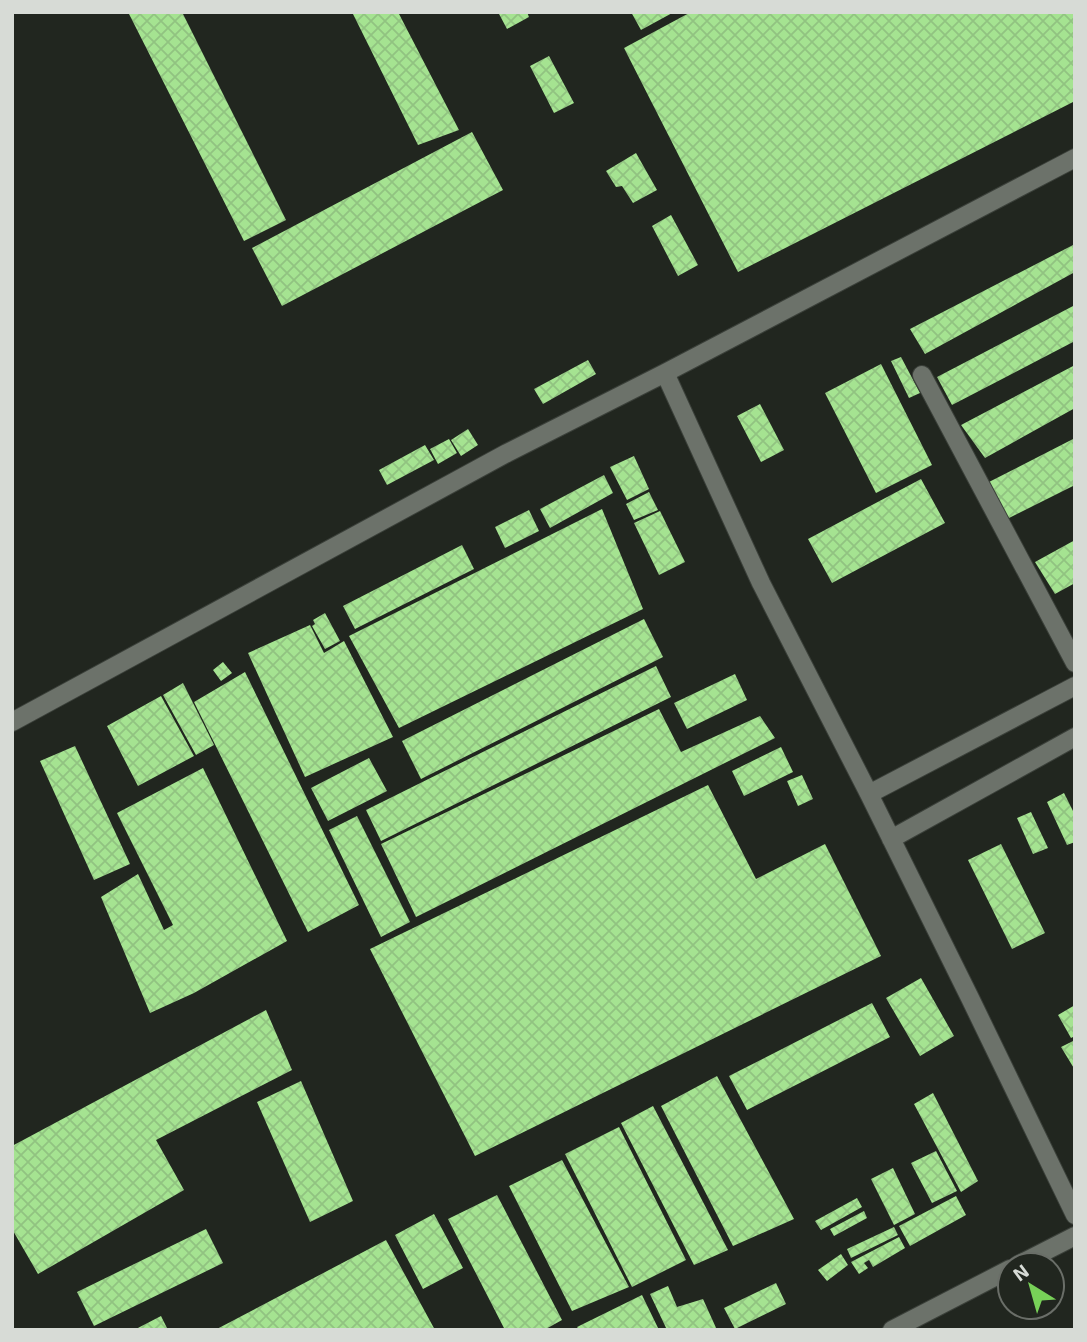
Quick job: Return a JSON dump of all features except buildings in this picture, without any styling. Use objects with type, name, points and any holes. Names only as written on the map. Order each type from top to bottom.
[{"type":"street","points":[[12,722],[507,453],[1075,158]]},
{"type":"street","points":[[665,373],[761,583],[869,794],[1075,1215]]},
{"type":"street","points":[[922,375],[1075,663]]},
{"type":"street","points":[[869,794],[1075,686]]},
{"type":"street","points":[[891,839],[1075,737]]},
{"type":"street","points":[[1046,1251],[1075,1236]]},
{"type":"street","points":[[892,1330],[996,1276]]}]
